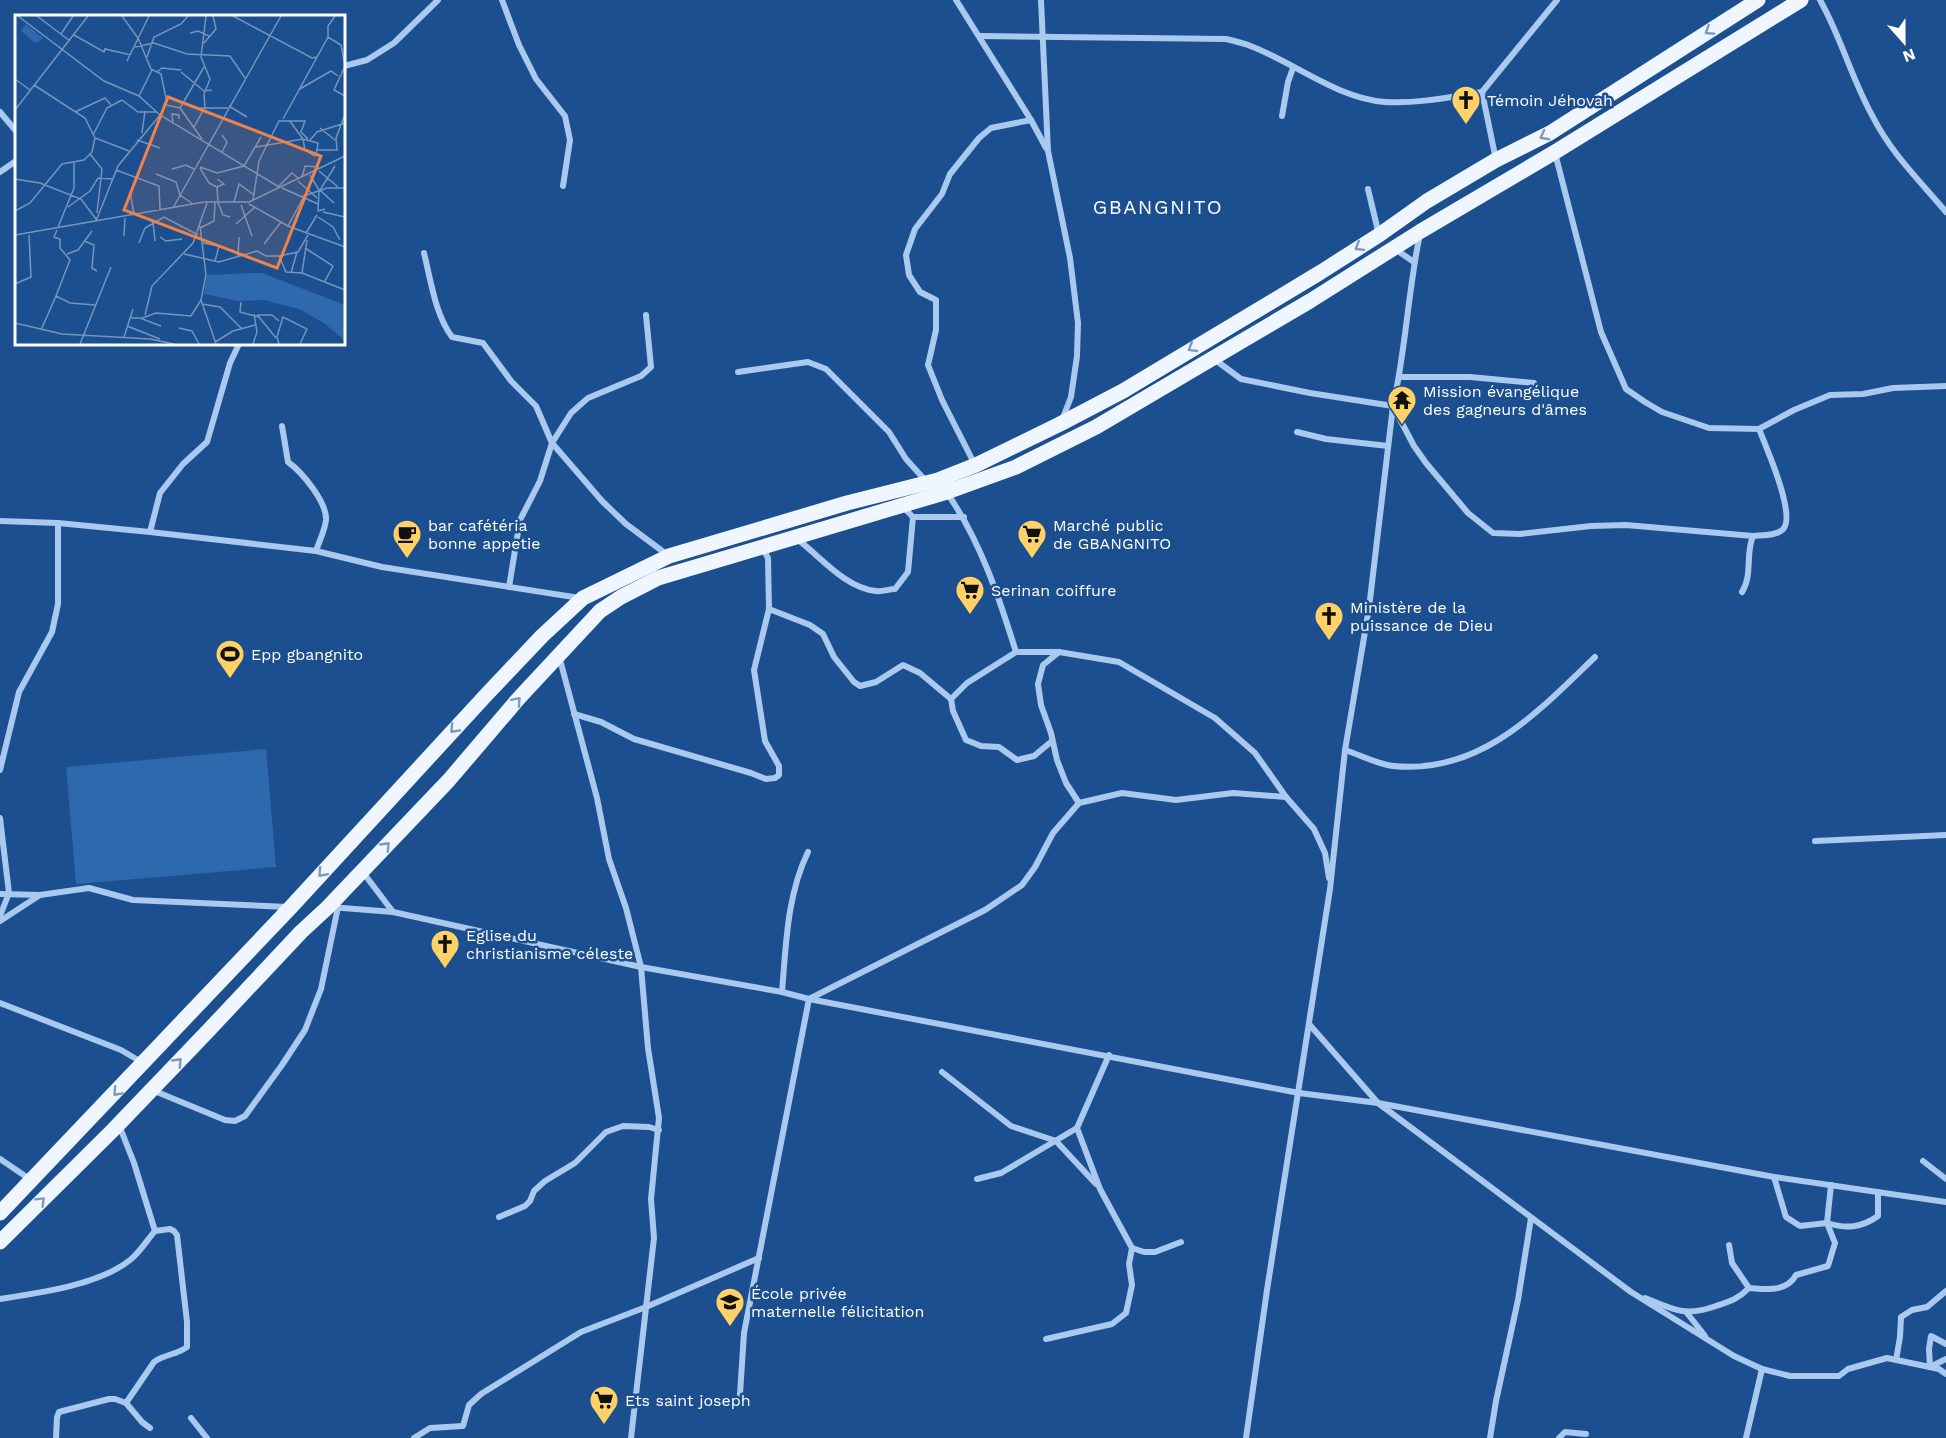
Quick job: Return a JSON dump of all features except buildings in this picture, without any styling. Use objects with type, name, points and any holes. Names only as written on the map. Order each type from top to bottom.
[{"type":"main road","points":[[0,1242],[152,1090],[301,932],[333,907],[362,871],[449,780],[519,698],[600,611],[658,578],[901,506],[943,486],[976,465],[1123,392],[1379,235],[1427,201],[1497,160],[1550,133],[1758,0]]},
{"type":"main road","points":[[0,1213],[291,907],[480,701],[550,628],[583,598],[669,556],[847,503],[943,486],[1016,467],[1096,427],[1214,359],[1802,0]]},
{"type":"street","points":[[345,66],[367,60],[394,43],[438,0]]},
{"type":"street","points":[[502,0],[519,45],[536,80],[565,116],[570,140],[563,186]]},
{"type":"street","points":[[956,0],[1031,120],[1047,151]]},
{"type":"street","points":[[1041,0],[1047,151],[1070,258],[1078,323],[1077,356],[1071,397],[1060,424]]},
{"type":"street","points":[[980,36],[1226,39],[1251,46],[1293,68],[1355,95],[1384,102],[1424,101],[1482,92],[1557,0]]},
{"type":"street","points":[[1820,0],[1834,26],[1872,116],[1891,149],[1946,212]]},
{"type":"street","points":[[1282,116],[1293,68]]},
{"type":"street","points":[[1482,92],[1497,160]]},
{"type":"street","points":[[0,112],[15,131]]},
{"type":"street","points":[[976,465],[942,400],[928,365],[936,330],[936,300],[920,292],[914,283],[909,275],[906,255],[915,229],[942,194],[950,174],[979,138],[991,128],[1031,120]]},
{"type":"street","points":[[1555,152],[1601,332],[1626,389],[1662,412],[1709,428],[1759,429],[1794,410],[1830,395],[1863,394],[1893,388],[1946,386]]},
{"type":"street","points":[[0,172],[15,162]]},
{"type":"street","points":[[1368,189],[1379,235]]},
{"type":"street","points":[[1246,1438],[1330,889],[1345,750],[1369,608],[1393,405],[1400,377],[1414,262],[1421,231]]},
{"type":"street","points":[[1395,248],[1414,262]]},
{"type":"street","points":[[424,253],[437,308],[452,337],[483,343],[511,381],[536,406],[552,443],[602,501],[626,524],[669,556]]},
{"type":"street","points":[[509,587],[520,520],[540,481],[552,443],[571,413],[588,398],[641,376],[651,367],[646,315]]},
{"type":"street","points":[[150,531],[160,493],[183,464],[207,442],[230,363],[239,345]]},
{"type":"street","points":[[1214,359],[1240,379],[1310,393],[1393,405]]},
{"type":"street","points":[[738,372],[808,362],[826,369],[889,432],[906,459],[925,480],[943,486],[964,518],[1000,603],[1016,652]]},
{"type":"street","points":[[1400,377],[1470,377],[1534,382]]},
{"type":"street","points":[[1393,405],[1414,446],[1426,463],[1468,513],[1492,533],[1520,534],[1591,526],[1626,525],[1753,536],[1770,535],[1782,531],[1785,527],[1786,516],[1779,477],[1759,429]]},
{"type":"street","points":[[282,426],[288,462],[307,480],[320,501],[326,519],[316,551]]},
{"type":"street","points":[[1297,432],[1326,439],[1388,446]]},
{"type":"street","points":[[901,506],[913,517],[964,518]]},
{"type":"street","points":[[795,537],[817,554],[833,571],[857,585],[876,591],[895,589],[908,572],[913,517]]},
{"type":"street","points":[[0,521],[58,523],[150,531],[316,551],[382,567],[583,598]]},
{"type":"street","points":[[0,770],[3,739],[19,692],[52,632],[58,604],[58,523]]},
{"type":"street","points":[[1742,592],[1749,582],[1750,544],[1753,536]]},
{"type":"street","points":[[574,714],[601,722],[634,739],[766,779],[779,775],[779,766],[765,741],[754,670],[769,609],[768,558],[761,547]]},
{"type":"street","points":[[769,609],[810,625],[823,634],[834,657],[860,686],[876,682],[903,665],[921,673],[951,699],[953,711],[966,740],[981,746],[999,747],[1017,759],[1034,756],[1052,741]]},
{"type":"street","points":[[951,699],[967,683],[1016,652],[1059,651],[1119,662],[1215,718],[1255,753],[1286,797],[1314,829],[1325,853],[1330,889]]},
{"type":"street","points":[[1059,651],[1043,665],[1038,684],[1041,705],[1066,783],[1079,803]]},
{"type":"street","points":[[559,655],[597,798],[609,859],[626,908],[641,967],[648,1048],[659,1118],[651,1199],[654,1238],[631,1438]]},
{"type":"street","points":[[1345,750],[1390,765],[1424,767],[1453,762],[1519,728],[1595,657]]},
{"type":"street","points":[[809,999],[985,910],[1022,885],[1035,867],[1053,833],[1079,803],[1122,794],[1176,800],[1233,793],[1286,797]]},
{"type":"street","points":[[0,818],[9,893],[0,916]]},
{"type":"street","points":[[1815,841],[1946,835]]},
{"type":"street","points":[[782,992],[793,896],[799,870],[808,852]]},
{"type":"street","points":[[362,871],[393,912]]},
{"type":"street","points":[[0,894],[40,895],[90,888],[133,900],[291,907]]},
{"type":"street","points":[[0,921],[40,895]]},
{"type":"street","points":[[152,1090],[225,1120],[236,1121],[245,1116],[305,1030],[321,989],[333,907],[393,912],[641,967],[782,992],[1299,1093],[1378,1103],[1774,1177],[1946,1202]]},
{"type":"street","points":[[740,1394],[744,1333],[809,999]]},
{"type":"street","points":[[0,1003],[121,1050],[143,1063]]},
{"type":"street","points":[[1310,1024],[1378,1103],[1631,1292],[1734,1356],[1762,1369],[1790,1376],[1839,1376],[1848,1369],[1887,1358],[1939,1369],[1946,1374]]},
{"type":"street","points":[[977,1179],[1001,1173],[1077,1128],[1109,1055]]},
{"type":"street","points":[[942,1072],[1011,1126],[1056,1141],[1100,1189]]},
{"type":"street","points":[[118,1124],[134,1163],[155,1231]]},
{"type":"street","points":[[499,1217],[525,1206],[539,1186],[575,1163],[606,1132],[623,1126],[649,1127],[659,1130]]},
{"type":"street","points":[[1046,1339],[1112,1324],[1126,1313],[1132,1285],[1129,1264],[1132,1248],[1100,1189],[1077,1128]]},
{"type":"street","points":[[0,1159],[32,1181]]},
{"type":"street","points":[[1923,1161],[1946,1179]]},
{"type":"street","points":[[1774,1177],[1786,1217],[1800,1226],[1827,1223],[1843,1227],[1866,1225],[1878,1216],[1878,1192]]},
{"type":"street","points":[[1631,1292],[1666,1308],[1687,1313],[1702,1312],[1738,1298],[1749,1288],[1773,1290],[1793,1280],[1796,1275],[1828,1266],[1835,1243],[1827,1223],[1831,1185]]},
{"type":"street","points":[[1490,1438],[1518,1300],[1531,1218]]},
{"type":"street","points":[[0,1299],[83,1282],[111,1272],[131,1259],[155,1231],[170,1229],[174,1231],[177,1235],[187,1322],[187,1347],[160,1357],[154,1362],[126,1403]]},
{"type":"street","points":[[1132,1248],[1144,1252],[1155,1252],[1181,1242]]},
{"type":"street","points":[[1729,1245],[1732,1263],[1749,1288]]},
{"type":"street","points":[[414,1438],[430,1428],[463,1426],[469,1405],[482,1394],[581,1332],[759,1258]]},
{"type":"street","points":[[1896,1360],[1900,1337],[1900,1317],[1912,1310],[1927,1307],[1946,1291]]},
{"type":"street","points":[[1687,1313],[1708,1341]]},
{"type":"street","points":[[1930,1367],[1931,1336],[1946,1344]]},
{"type":"street","points":[[1930,1367],[1946,1359]]},
{"type":"street","points":[[1746,1438],[1762,1369]]},
{"type":"street","points":[[56,1438],[59,1412],[109,1399],[126,1403],[150,1428]]},
{"type":"street","points":[[191,1419],[207,1438]]},
{"type":"street","points":[[1559,1438],[1565,1432],[1586,1434]]},
{"type":"shaded area","points":[[266,749],[276,867],[76,884],[66,767]]},
{"type":"place","name":"Témoin Jéhovah","points":[[1466,126]]},
{"type":"place","name":"Mission évangélique des gagneurs d'âmes","points":[[1402,426]]},
{"type":"place","name":"bar cafétéria bonne appetie","points":[[407,560]]},
{"type":"place","name":"Marché public de GBANGNITO","points":[[1032,560]]},
{"type":"place","name":"Serinan coiffure","points":[[970,616]]},
{"type":"place","name":"Ministère de la puissance de Dieu","points":[[1329,642]]},
{"type":"place","name":"Epp gbangnito","points":[[230,680]]},
{"type":"place","name":"Eglise du christianisme céleste","points":[[445,970]]},
{"type":"place","name":"École privée maternelle félicitation","points":[[730,1328]]},
{"type":"place","name":"Ets saint joseph","points":[[604,1426]]},
{"type":"district","name":"GBANGNITO","points":[[1158,207]]}]
